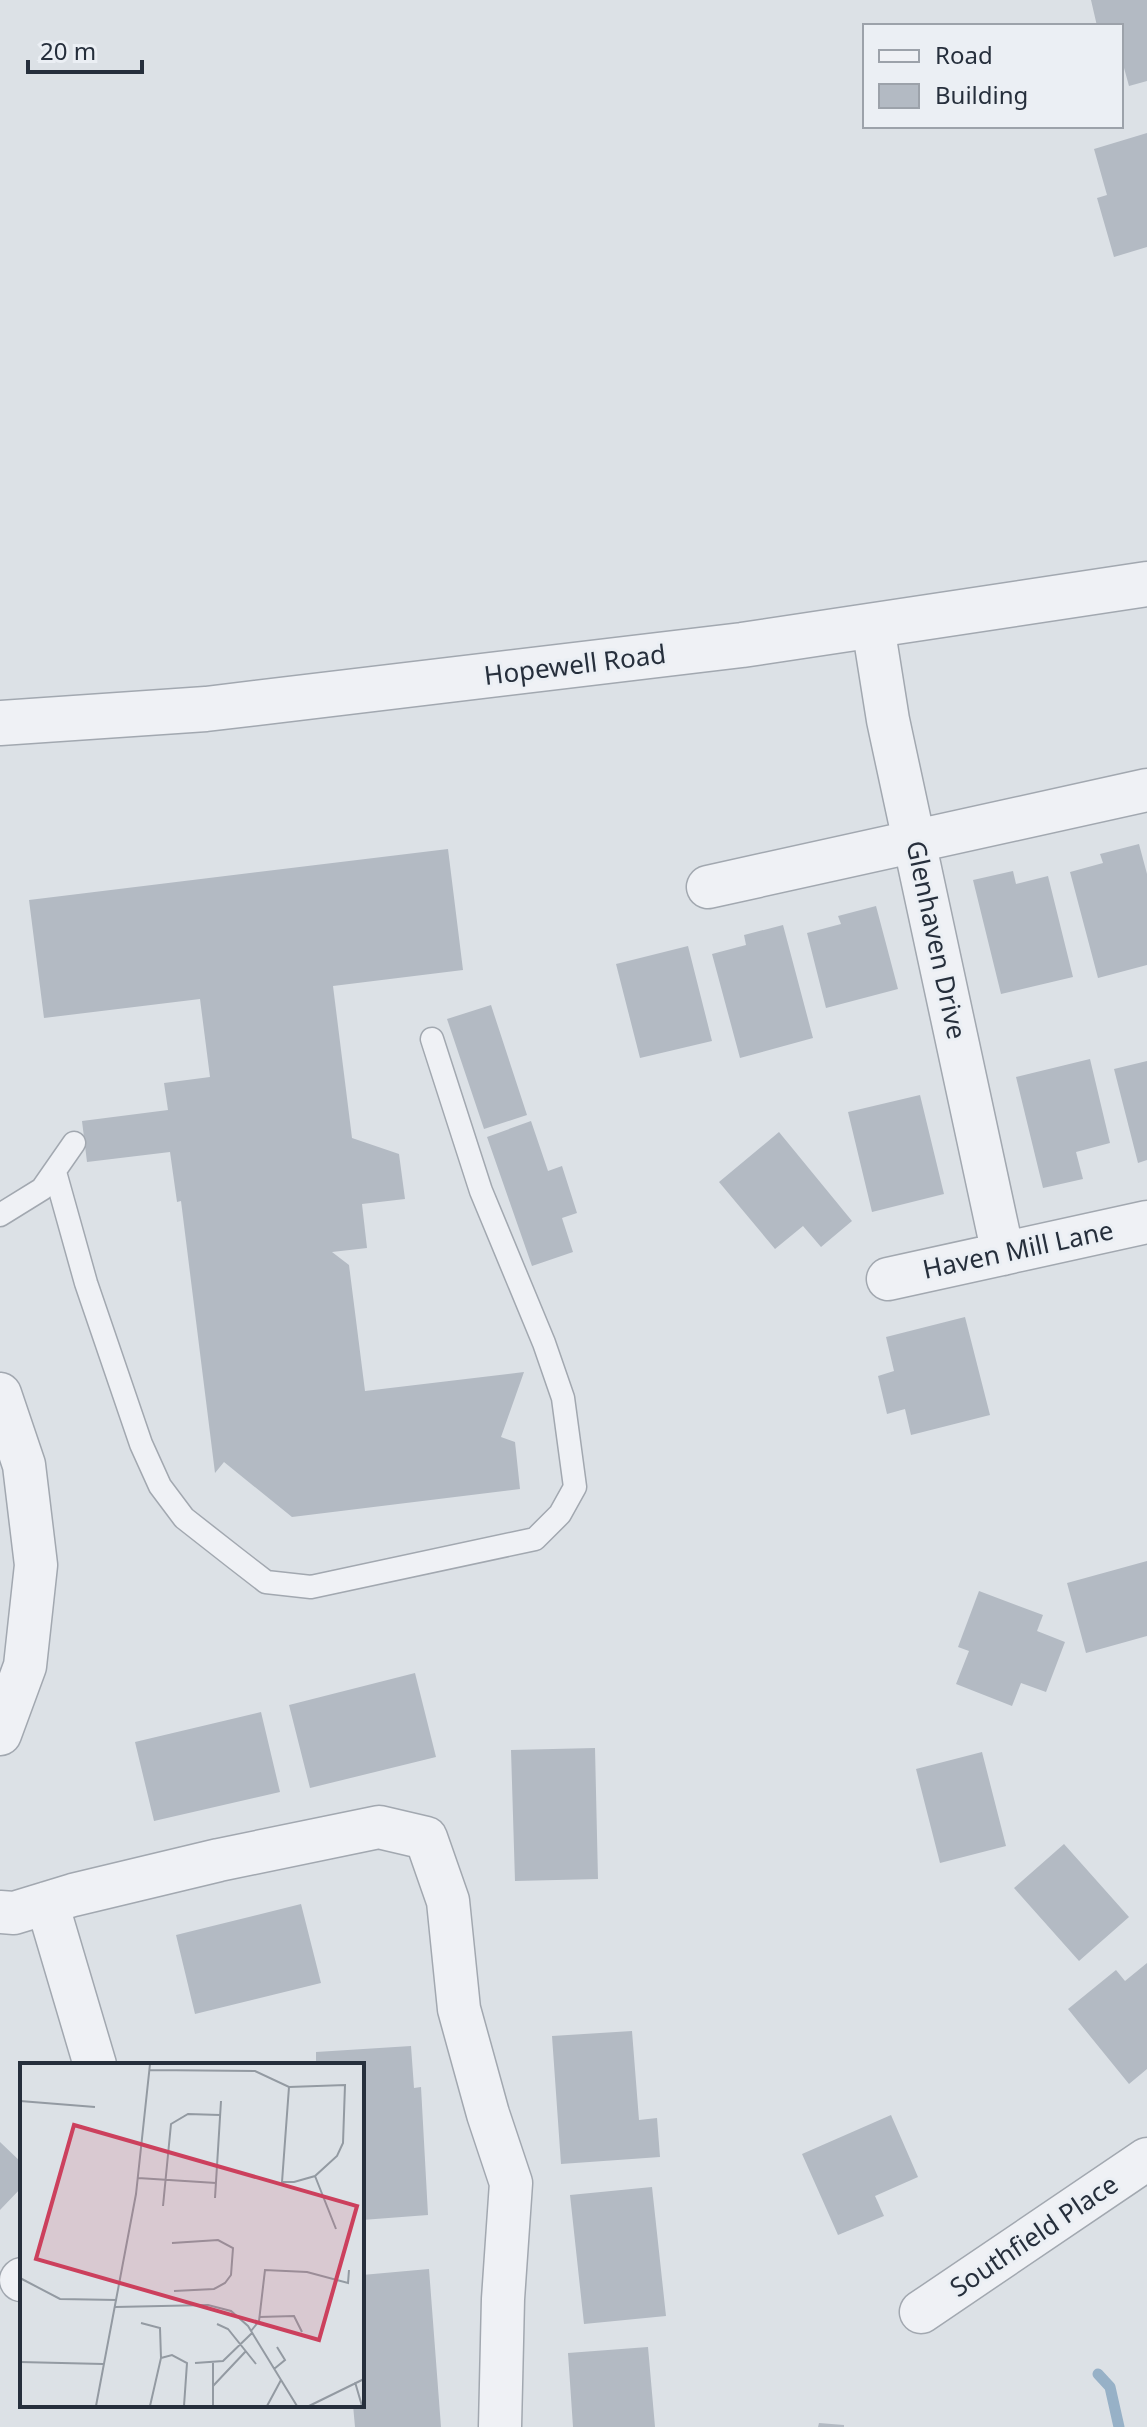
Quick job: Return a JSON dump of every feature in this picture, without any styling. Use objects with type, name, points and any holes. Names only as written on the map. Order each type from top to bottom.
[{"type":"street","name":"Hopewell Road","points":[[0,723],[206,709],[742,645],[1147,584]]},
{"type":"street","name":"Glenhaven Drive","points":[[873,626],[888,720],[1003,1254]]},
{"type":"street","points":[[708,887],[1147,790]]},
{"type":"street","name":"Haven Mill Lane","points":[[888,1279],[1147,1222]]},
{"type":"street","points":[[0,1394],[24,1465],[36,1565],[25,1666],[0,1734]]},
{"type":"street","points":[[0,1912],[14,1913],[219,1860],[379,1827],[426,1838],[448,1901],[459,2009],[511,2183],[503,2299],[500,2427]]},
{"type":"street","points":[[47,1903],[94,2063]]},
{"type":"street","name":"Southfield Place","points":[[921,2312],[1147,2159]]},
{"type":"lane","points":[[55,1172],[86,1283],[141,1444],[160,1486],[184,1518],[255,1574],[266,1582],[311,1587],[535,1539],[560,1514],[575,1487],[563,1398],[544,1343],[481,1191],[432,1039]]},
{"type":"lane","points":[[0,1215],[42,1189],[74,1143]]},
{"type":"building","points":[[1091,0],[1147,0],[1147,81],[1129,86],[1123,64],[1123,24],[1097,24]]},
{"type":"building","points":[[1147,133],[1147,247],[1114,257],[1097,198],[1107,195],[1094,149]]},
{"type":"building","points":[[1139,844],[1147,874],[1147,965],[1098,978],[1070,872],[1103,863],[1100,854]]},
{"type":"building","points":[[448,849],[463,970],[333,986],[352,1138],[399,1154],[405,1199],[362,1204],[367,1248],[332,1252],[349,1265],[365,1391],[524,1372],[501,1437],[515,1442],[520,1489],[292,1517],[224,1462],[215,1473],[181,1201],[177,1202],[170,1152],[87,1162],[82,1121],[168,1110],[164,1083],[210,1077],[200,999],[44,1018],[29,900]]},
{"type":"building","points":[[1013,871],[1016,884],[1048,876],[1073,977],[1001,994],[973,880]]},
{"type":"building","points":[[876,906],[898,989],[826,1008],[807,933],[841,924],[838,916]]},
{"type":"building","points":[[783,925],[813,1038],[740,1058],[712,954],[746,945],[744,935]]},
{"type":"building","points":[[688,946],[712,1041],[640,1058],[616,964]]},
{"type":"building","points":[[491,1005],[527,1115],[484,1129],[447,1019]]},
{"type":"building","points":[[1090,1059],[1110,1143],[1076,1152],[1083,1179],[1043,1188],[1016,1077]]},
{"type":"building","points":[[1147,1061],[1147,1160],[1138,1163],[1114,1069]]},
{"type":"building","points":[[920,1095],[944,1194],[872,1212],[848,1112]]},
{"type":"building","points":[[531,1121],[548,1171],[562,1166],[577,1213],[562,1218],[573,1252],[532,1266],[487,1137]]},
{"type":"building","points":[[779,1132],[852,1221],[821,1247],[803,1226],[775,1249],[719,1182]]},
{"type":"building","points":[[965,1317],[990,1415],[911,1435],[905,1409],[887,1414],[878,1376],[894,1371],[886,1337]]},
{"type":"building","points":[[1147,1561],[1147,1636],[1086,1653],[1067,1583]]},
{"type":"building","points":[[979,1591],[1043,1615],[1037,1631],[1065,1642],[1046,1692],[1021,1683],[1012,1706],[956,1684],[969,1651],[958,1647]]},
{"type":"building","points":[[415,1673],[436,1757],[310,1788],[289,1705]]},
{"type":"building","points":[[261,1712],[280,1792],[154,1821],[135,1742]]},
{"type":"building","points":[[595,1748],[598,1879],[515,1881],[511,1750]]},
{"type":"building","points":[[982,1752],[1006,1846],[940,1863],[916,1769]]},
{"type":"building","points":[[1064,1844],[1129,1917],[1079,1961],[1014,1888]]},
{"type":"building","points":[[301,1904],[321,1983],[195,2014],[176,1935]]},
{"type":"building","points":[[1147,1963],[1147,2069],[1129,2084],[1068,2009],[1116,1970],[1125,1981]]},
{"type":"building","points":[[632,2031],[639,2120],[657,2118],[660,2157],[561,2164],[552,2036]]},
{"type":"building","points":[[411,2046],[414,2088],[421,2087],[428,2215],[364,2220],[364,2063],[316,2063],[316,2052]]},
{"type":"building","points":[[891,2115],[918,2177],[875,2196],[884,2216],[838,2235],[802,2154]]},
{"type":"building","points":[[0,2142],[20,2161],[20,2189],[0,2210]]},
{"type":"building","points":[[652,2187],[666,2316],[584,2324],[570,2195]]},
{"type":"building","points":[[429,2269],[441,2427],[355,2427],[353,2407],[364,2407],[364,2275]]},
{"type":"building","points":[[648,2347],[655,2427],[573,2427],[568,2353]]},
{"type":"building","points":[[819,2423],[844,2425],[844,2427],[818,2427]]},
{"type":"waterway","points":[[1098,2374],[1110,2387],[1119,2427]]}]
